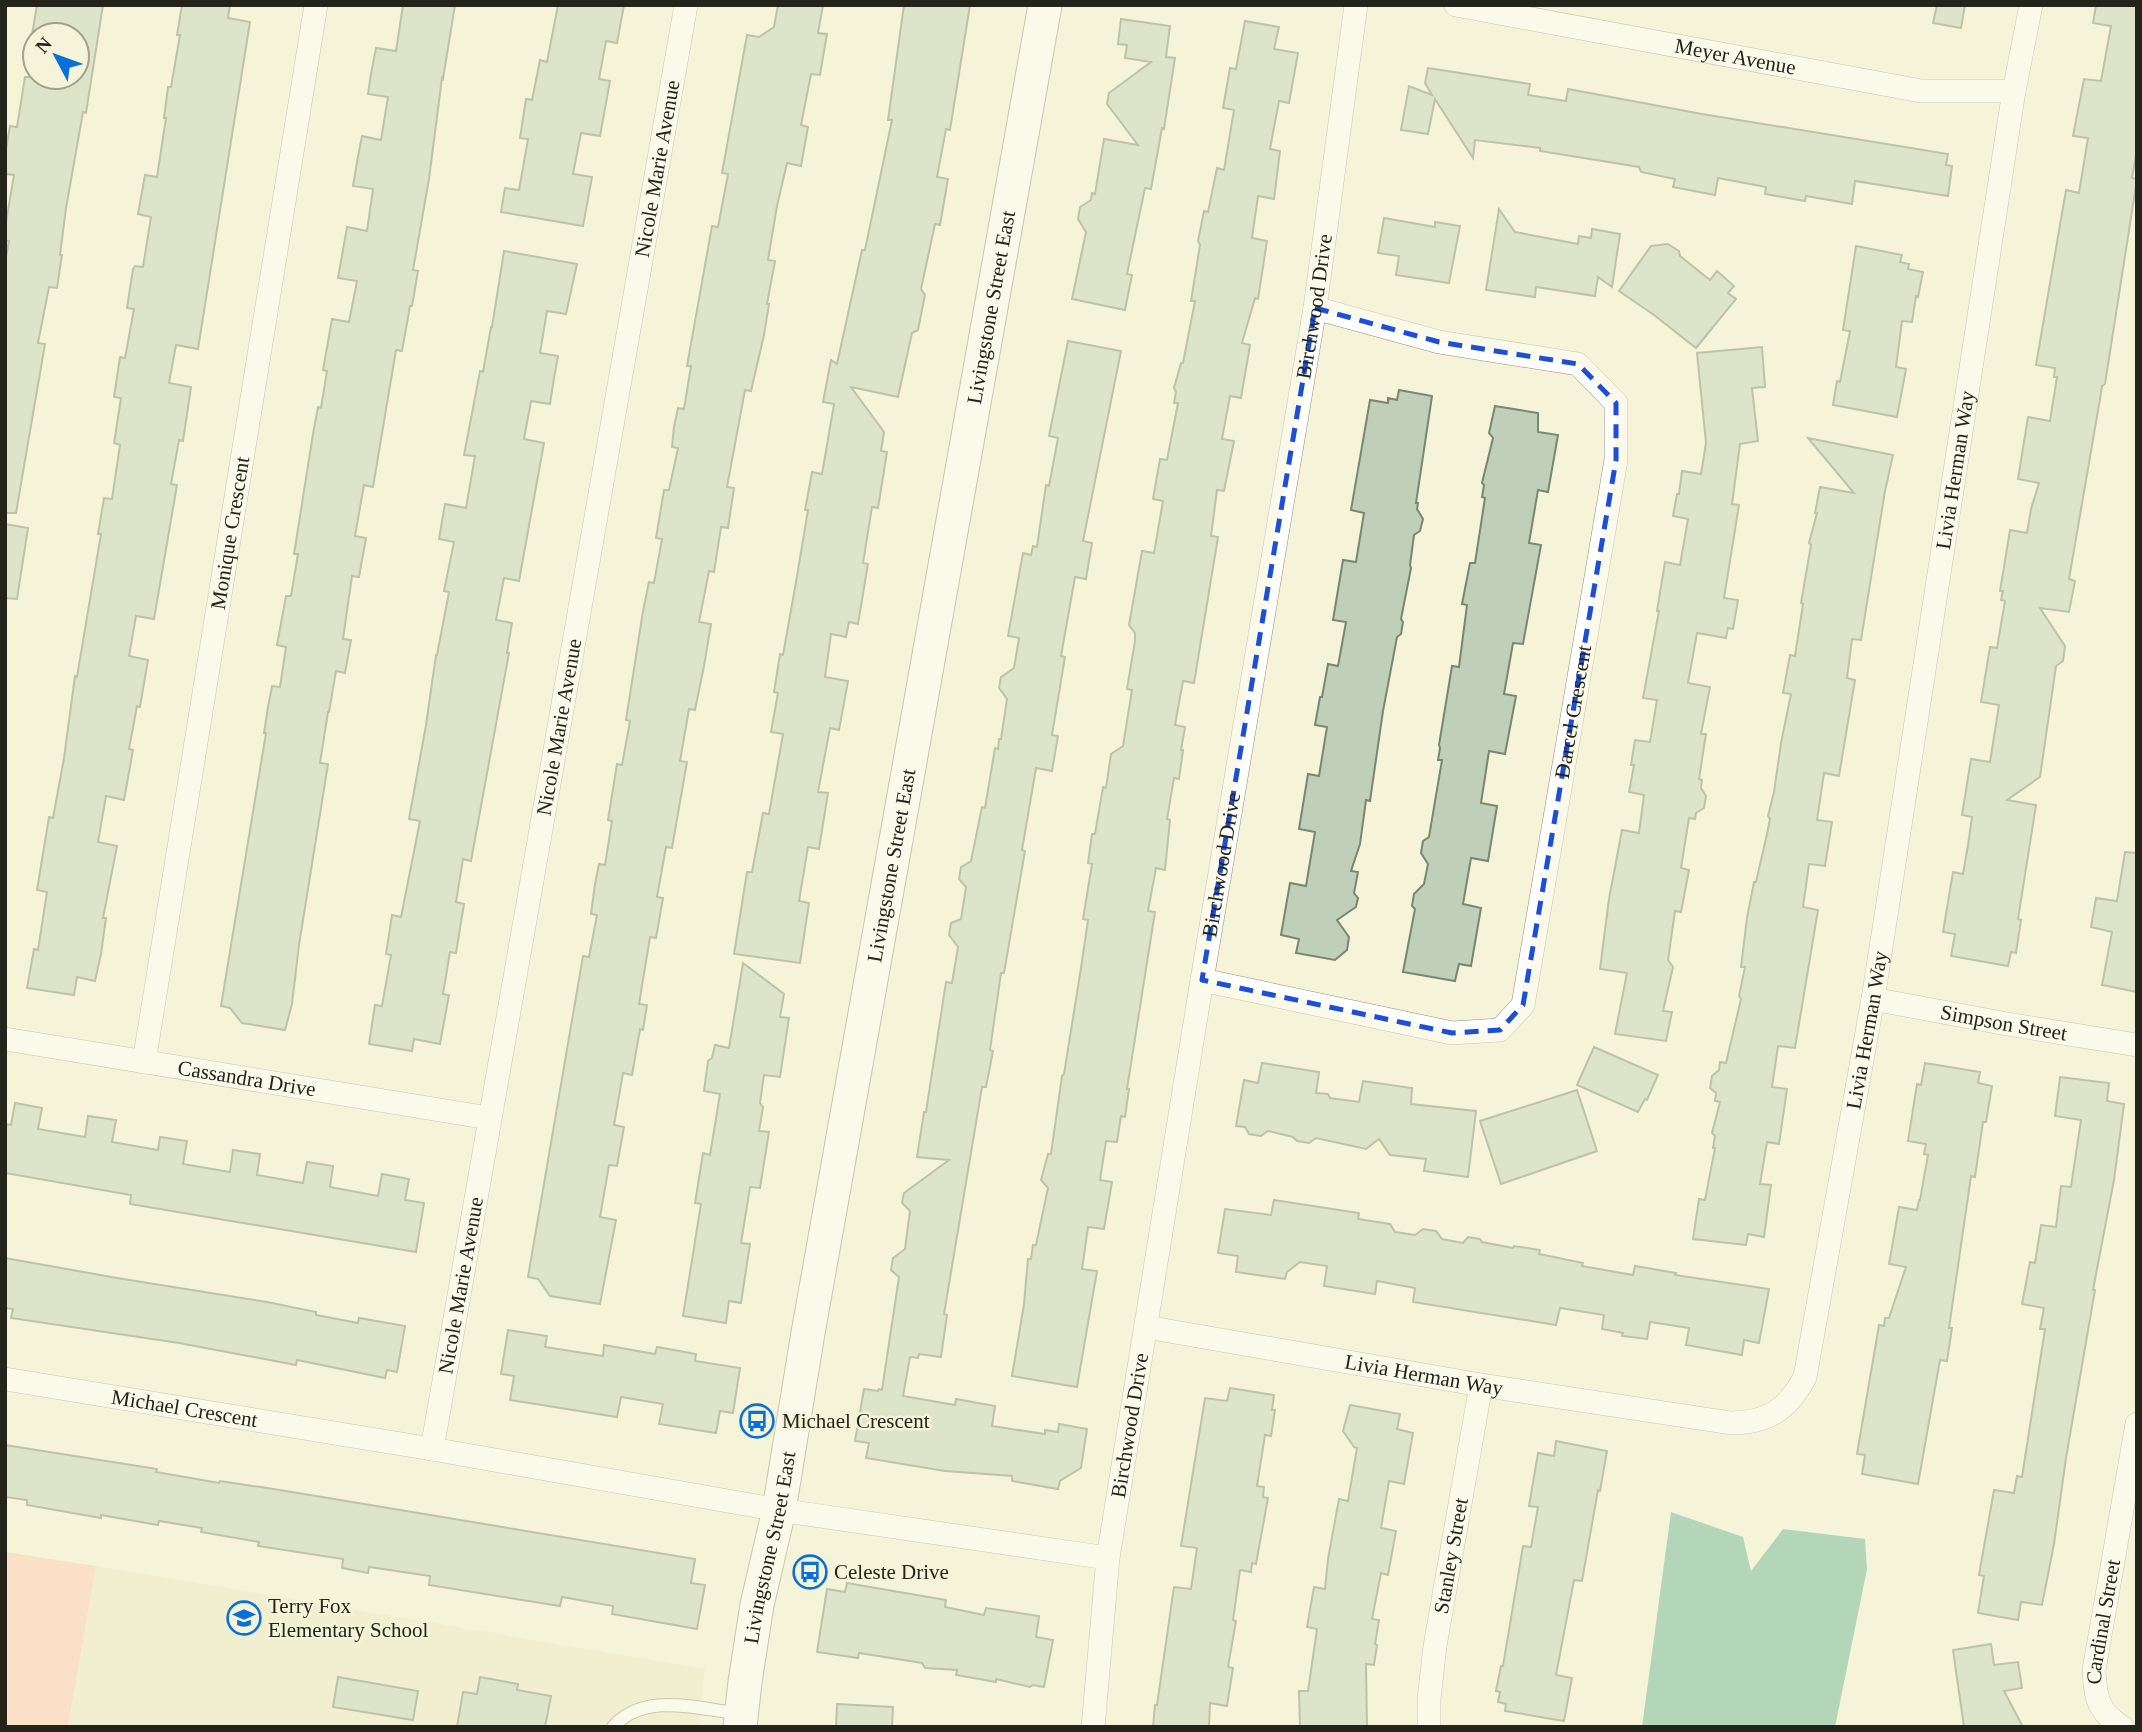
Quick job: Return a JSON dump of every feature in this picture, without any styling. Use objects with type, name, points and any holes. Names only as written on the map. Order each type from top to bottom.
[{"type":"street","name":"Monique Crescent","points":[[144,1062],[316,5]]},
{"type":"street","name":"Nicole Marie Avenue","points":[[432,1449],[686,5]]},
{"type":"street","name":"Livingstone Street East","points":[[741,1720],[757,1605],[779,1510],[808,1333],[1045,5]]},
{"type":"street","name":"Birchwood Drive","points":[[1093,1727],[1108,1558],[1315,308],[1356,5]]},
{"type":"street","name":"Meyer Avenue","points":[[1456,5],[1922,90],[2014,91]]},
{"type":"street","name":"Livia Herman Way","points":[[1146,1327],[1481,1385],[1731,1423],[1762,1420],[1780,1410],[1795,1396],[1805,1377],[1873,999],[2014,91],[2031,5]]},
{"type":"street","name":"Darcel Crescent","points":[[1202,980],[1451,1033],[1500,1030],[1523,1004],[1614,473],[1616,403],[1578,364],[1439,342],[1315,308]]},
{"type":"street","name":"Simpson Street","points":[[1873,999],[2137,1045]]},
{"type":"street","name":"Cassandra Drive","points":[[5,1039],[489,1118]]},
{"type":"street","name":"Michael Crescent","points":[[5,1379],[432,1449],[779,1510]]},
{"type":"street","name":"Stanley Street","points":[[1429,1727],[1429,1699],[1436,1646],[1481,1385]]},
{"type":"street","name":"Cardinal Street","points":[[2122,1727],[2100,1714],[2095,1693],[2094,1670],[2137,1424]]},
{"type":"street","points":[[779,1510],[1108,1558]]},
{"type":"lane","points":[[612,1727],[630,1712],[654,1705],[741,1720]]},
{"type":"highlighted area","points":[[1315,308],[1439,342],[1578,364],[1616,403],[1616,460],[1523,1005],[1500,1030],[1452,1033],[1202,980]]},
{"type":"shaded area","points":[[1671,1512],[1743,1537],[1751,1571],[1783,1529],[1865,1539],[1867,1569],[1835,1727],[1642,1727]]},
{"type":"shaded area","points":[[5,1552],[96,1566],[68,1727],[5,1727]]},
{"type":"shaded area","name":"Terry Fox Elementary School","points":[[96,1566],[705,1669],[699,1727],[68,1727]]},
{"type":"building","points":[[37,5],[103,5],[91,81],[91,21],[34,21]]},
{"type":"building","points":[[182,5],[230,5],[228,18],[250,22],[198,349],[176,345],[169,383],[191,387],[183,441],[179,440],[171,484],[177,485],[154,619],[136,616],[129,656],[148,660],[129,749],[133,750],[124,800],[106,796],[98,842],[117,846],[103,918],[106,918],[101,954],[95,981],[77,977],[74,995],[27,988],[34,949],[38,950],[47,892],[37,890],[49,817],[53,818],[64,758],[75,676],[77,677],[101,534],[98,534],[104,498],[112,499],[120,445],[114,443],[121,398],[114,397],[120,357],[125,358],[134,309],[127,308],[133,269],[135,266],[143,267],[151,217],[138,214],[145,175],[157,177],[168,87],[171,87],[180,35],[177,35]]},
{"type":"building","points":[[403,5],[455,5],[413,270],[418,271],[412,306],[402,351],[396,350],[373,487],[364,485],[355,536],[366,538],[359,577],[352,576],[343,639],[351,640],[345,673],[336,671],[328,712],[320,763],[328,764],[292,1004],[285,1030],[242,1023],[230,1008],[221,1006],[268,707],[272,686],[280,687],[286,647],[277,645],[286,596],[291,596],[298,554],[294,554],[313,434],[318,407],[321,408],[327,371],[323,370],[332,319],[349,322],[357,281],[338,278],[347,227],[367,231],[373,189],[353,186],[362,136],[381,140],[388,97],[368,94],[371,74],[376,48],[396,51]]},
{"type":"building","points":[[558,5],[624,5],[617,43],[606,41],[599,79],[610,81],[600,136],[581,133],[573,174],[592,177],[583,226],[501,212],[505,188],[519,190],[528,139],[520,138],[526,99],[532,100],[540,60],[547,62]]},
{"type":"building","points":[[778,5],[823,5],[818,33],[827,34],[820,75],[811,74],[801,125],[808,127],[801,166],[787,163],[777,206],[768,260],[775,261],[764,335],[751,391],[745,390],[727,487],[734,488],[728,528],[721,527],[714,572],[709,571],[699,622],[711,624],[695,710],[689,709],[680,761],[687,762],[672,848],[666,847],[657,897],[663,898],[656,938],[650,937],[639,1004],[647,1005],[643,1030],[640,1029],[632,1075],[623,1073],[614,1125],[624,1127],[617,1166],[609,1165],[600,1217],[616,1220],[600,1304],[550,1296],[538,1279],[528,1277],[583,956],[589,957],[597,915],[591,914],[595,884],[599,864],[605,865],[612,821],[608,820],[617,764],[622,765],[630,721],[626,720],[643,611],[649,582],[654,583],[662,539],[656,538],[664,490],[669,490],[678,448],[672,447],[674,427],[678,408],[684,409],[691,366],[687,366],[712,226],[718,227],[728,174],[722,173],[747,35],[759,37],[774,27]]},
{"type":"building","points":[[904,5],[970,5],[950,130],[946,129],[937,177],[948,179],[940,225],[935,224],[921,289],[925,295],[918,330],[912,333],[898,397],[851,387],[884,432],[881,451],[887,452],[878,508],[872,507],[863,563],[868,564],[858,624],[849,622],[846,637],[831,634],[825,677],[848,681],[839,730],[830,728],[818,792],[828,793],[819,849],[808,847],[799,901],[809,903],[800,963],[734,954],[747,872],[752,872],[763,813],[769,814],[783,734],[771,732],[778,693],[774,692],[780,654],[783,655],[796,582],[812,472],[822,474],[834,404],[823,402],[831,360],[837,364],[862,250],[865,250],[892,120],[888,120]]},
{"type":"building","points":[[1937,5],[1965,5],[1961,28],[1933,23]]},
{"type":"building","points":[[2096,5],[2137,5],[2137,149],[2132,178],[2137,179],[2105,384],[2102,386],[2069,579],[2075,581],[2069,612],[2040,608],[2065,646],[2063,661],[2056,666],[2040,777],[2007,800],[2036,805],[2018,919],[2021,920],[2016,953],[2011,952],[2008,966],[1951,956],[1955,934],[1943,932],[1953,872],[1963,874],[1968,845],[1972,817],[1962,815],[1971,759],[1990,762],[1999,705],[1981,702],[1990,647],[1997,648],[2005,601],[2001,600],[2003,591],[2000,591],[2010,530],[2027,533],[2039,483],[2018,479],[2028,417],[2050,421],[2057,377],[2054,377],[2055,368],[2036,365],[2066,190],[2079,193],[2088,138],[2073,136],[2084,79],[2101,81],[2111,26],[2093,23]]},
{"type":"building","points":[[1121,19],[1170,26],[1166,57],[1175,58],[1151,189],[1145,188],[1127,274],[1132,275],[1125,310],[1072,299],[1086,232],[1078,219],[1080,207],[1091,200],[1092,193],[1095,194],[1104,139],[1138,145],[1107,104],[1109,93],[1151,62],[1125,58],[1127,45],[1118,44]]},
{"type":"building","points":[[1245,21],[1279,27],[1274,49],[1298,53],[1289,103],[1279,101],[1270,149],[1280,151],[1274,199],[1258,196],[1252,238],[1267,241],[1258,299],[1255,298],[1242,343],[1250,345],[1241,398],[1230,396],[1222,439],[1234,441],[1224,491],[1217,490],[1211,536],[1218,537],[1194,683],[1183,681],[1175,725],[1185,727],[1183,750],[1179,779],[1174,778],[1167,819],[1170,820],[1165,870],[1156,868],[1148,911],[1155,912],[1125,1117],[1121,1116],[1117,1142],[1106,1141],[1100,1180],[1112,1182],[1104,1229],[1088,1227],[1082,1269],[1097,1271],[1077,1387],[1012,1376],[1024,1304],[1028,1259],[1031,1259],[1033,1245],[1036,1245],[1048,1188],[1041,1180],[1048,1154],[1051,1154],[1081,968],[1088,920],[1083,919],[1092,864],[1088,863],[1092,834],[1095,834],[1103,787],[1106,788],[1111,754],[1123,746],[1132,690],[1127,689],[1135,641],[1135,633],[1129,625],[1142,551],[1154,553],[1163,501],[1153,499],[1160,459],[1167,460],[1178,403],[1174,403],[1174,388],[1183,363],[1195,301],[1191,301],[1204,211],[1208,212],[1217,168],[1224,170],[1234,110],[1223,108],[1230,68],[1236,69]]},
{"type":"building","points":[[1428,68],[1530,84],[1528,95],[1566,101],[1568,89],[1948,154],[1946,165],[1952,166],[1948,196],[1855,181],[1852,204],[1806,196],[1805,201],[1765,194],[1766,187],[1718,178],[1715,195],[1673,187],[1675,179],[1641,172],[1639,167],[1540,151],[1540,148],[1475,140],[1473,158],[1435,99],[1428,134],[1401,130],[1409,86],[1432,95],[1425,83]]},
{"type":"building","points":[[23,91],[89,91],[86,113],[83,112],[66,208],[57,288],[49,287],[38,343],[45,344],[16,513],[5,513],[5,262],[9,241],[5,241],[5,228],[14,175],[5,174],[5,155],[10,126],[17,127]]},
{"type":"building","points":[[1499,209],[1515,232],[1578,244],[1579,236],[1591,238],[1592,229],[1620,234],[1612,287],[1598,277],[1595,296],[1536,287],[1535,297],[1486,290]]},
{"type":"building","points":[[1384,218],[1435,227],[1435,222],[1460,226],[1449,283],[1396,275],[1399,256],[1378,253]]},
{"type":"building","points":[[1668,244],[1710,280],[1717,271],[1734,286],[1728,293],[1736,299],[1696,348],[1619,291],[1651,246]]},
{"type":"building","points":[[1856,246],[1902,255],[1900,262],[1909,264],[1908,269],[1923,272],[1912,322],[1902,321],[1896,367],[1906,369],[1897,417],[1833,405],[1850,331],[1843,330]]},
{"type":"building","points":[[504,251],[577,264],[566,314],[547,311],[540,353],[558,356],[550,404],[531,401],[524,439],[544,443],[519,581],[504,578],[496,620],[512,623],[509,653],[471,861],[463,859],[456,902],[464,904],[456,953],[450,952],[443,994],[449,995],[440,1044],[414,1039],[412,1051],[369,1044],[375,1005],[382,1006],[391,955],[386,954],[392,915],[401,917],[420,821],[409,819],[449,592],[444,591],[454,542],[439,539],[445,504],[466,508],[475,456],[464,455],[480,371],[483,372],[492,327]]},
{"type":"building","points":[[1068,341],[1121,351],[1083,541],[1092,543],[1086,579],[1075,577],[1061,656],[1065,657],[1052,735],[1058,736],[1052,771],[1036,768],[1022,850],[1025,851],[1004,973],[1001,973],[990,1050],[993,1051],[986,1087],[982,1087],[944,1314],[947,1315],[941,1357],[919,1354],[918,1358],[910,1357],[903,1396],[955,1405],[956,1399],[995,1406],[992,1426],[1045,1434],[1045,1430],[1058,1432],[1059,1424],[1087,1429],[1081,1468],[1060,1481],[1058,1489],[1012,1481],[1012,1476],[945,1471],[866,1458],[869,1443],[855,1441],[864,1389],[882,1390],[899,1277],[891,1270],[893,1258],[905,1249],[910,1211],[902,1203],[904,1193],[949,1160],[917,1157],[946,982],[952,983],[958,947],[949,935],[951,923],[961,919],[966,887],[959,879],[961,867],[971,861],[982,807],[985,808],[995,748],[998,749],[1001,739],[1007,699],[999,688],[1001,677],[1014,668],[1019,638],[1008,636],[1023,553],[1031,555],[1033,546],[1037,547],[1046,485],[1049,486],[1058,438],[1049,436]]},
{"type":"building","points":[[1762,347],[1765,387],[1752,388],[1758,441],[1740,444],[1732,504],[1739,505],[1724,598],[1738,600],[1733,629],[1728,628],[1726,638],[1697,633],[1688,683],[1710,687],[1701,734],[1706,734],[1699,779],[1702,780],[1701,788],[1706,796],[1704,808],[1696,813],[1695,819],[1689,818],[1681,868],[1689,870],[1681,912],[1675,911],[1668,960],[1673,967],[1663,1011],[1672,1012],[1666,1041],[1615,1034],[1627,973],[1600,969],[1622,830],[1639,833],[1644,795],[1629,792],[1634,765],[1631,765],[1635,740],[1650,742],[1657,700],[1643,698],[1665,562],[1680,565],[1688,519],[1673,516],[1677,494],[1682,471],[1701,474],[1706,443],[1697,353]]},
{"type":"building","points":[[1399,390],[1432,396],[1416,503],[1423,519],[1420,531],[1414,535],[1401,619],[1403,622],[1401,634],[1397,637],[1383,711],[1370,801],[1366,800],[1360,844],[1351,871],[1358,872],[1354,893],[1358,898],[1356,907],[1337,920],[1349,937],[1347,950],[1335,960],[1296,953],[1299,939],[1281,935],[1290,883],[1306,886],[1315,832],[1299,829],[1308,774],[1319,776],[1327,727],[1315,725],[1320,697],[1328,664],[1338,666],[1346,622],[1333,620],[1343,560],[1356,562],[1364,513],[1351,510],[1370,400],[1388,403],[1388,398],[1397,400]]},
{"type":"building","points":[[1495,406],[1538,413],[1538,432],[1558,435],[1548,492],[1538,490],[1529,543],[1541,545],[1523,644],[1513,643],[1504,694],[1516,696],[1505,754],[1489,751],[1481,803],[1497,806],[1488,861],[1471,858],[1463,904],[1481,908],[1471,966],[1459,964],[1455,981],[1403,972],[1415,909],[1412,906],[1414,894],[1424,884],[1428,864],[1421,853],[1423,841],[1429,837],[1442,760],[1438,760],[1439,745],[1452,666],[1459,667],[1467,605],[1462,604],[1470,563],[1475,563],[1485,498],[1482,497],[1482,483],[1493,438],[1489,433]]},
{"type":"building","points":[[1808,438],[1893,455],[1861,640],[1852,639],[1847,678],[1855,680],[1839,776],[1824,773],[1817,820],[1832,822],[1825,866],[1809,864],[1803,907],[1818,910],[1795,1048],[1778,1046],[1772,1087],[1787,1089],[1779,1144],[1767,1142],[1760,1184],[1771,1185],[1764,1237],[1748,1234],[1746,1245],[1693,1239],[1699,1199],[1705,1200],[1715,1148],[1715,1136],[1712,1133],[1720,1102],[1715,1101],[1716,1093],[1710,1088],[1712,1076],[1719,1070],[1720,1062],[1726,1063],[1741,999],[1739,996],[1745,967],[1741,967],[1747,918],[1770,819],[1768,816],[1791,694],[1783,693],[1790,655],[1795,656],[1811,545],[1809,543],[1820,487],[1854,493]]},
{"type":"building","points":[[5,524],[28,528],[17,599],[5,598]]},
{"type":"building","points":[[2125,852],[2137,853],[2137,992],[2102,985],[2112,932],[2091,927],[2096,898],[2117,901]]},
{"type":"building","points":[[743,963],[784,994],[780,1017],[789,1018],[780,1077],[764,1075],[759,1131],[769,1132],[760,1188],[750,1187],[741,1243],[750,1244],[741,1303],[729,1301],[726,1323],[683,1316],[701,1204],[695,1203],[703,1153],[710,1155],[720,1094],[704,1091],[708,1061],[712,1058],[715,1045],[729,1048]]},
{"type":"building","points":[[1594,1047],[1658,1075],[1647,1100],[1645,1099],[1638,1112],[1577,1085]]},
{"type":"building","points":[[1262,1063],[1319,1072],[1316,1093],[1328,1094],[1330,1098],[1359,1102],[1363,1081],[1412,1088],[1411,1104],[1476,1111],[1468,1177],[1424,1171],[1426,1159],[1390,1155],[1379,1139],[1366,1149],[1316,1138],[1309,1143],[1297,1141],[1293,1137],[1268,1131],[1261,1136],[1249,1134],[1245,1127],[1236,1126],[1244,1080],[1258,1083]]},
{"type":"building","points":[[1925,1063],[1980,1072],[1978,1083],[1992,1086],[1986,1122],[1983,1122],[1975,1177],[1971,1176],[1949,1328],[1952,1328],[1947,1361],[1940,1360],[1918,1484],[1862,1474],[1865,1455],[1857,1454],[1879,1325],[1884,1326],[1885,1318],[1889,1318],[1906,1267],[1889,1264],[1899,1207],[1917,1210],[1928,1155],[1924,1154],[1926,1144],[1908,1141],[1917,1084],[1921,1085]]},
{"type":"building","points":[[2060,1077],[2109,1083],[2107,1101],[2124,1104],[2114,1180],[2093,1290],[2042,1605],[2021,1602],[2018,1620],[1978,1613],[1984,1576],[1979,1575],[1994,1490],[2014,1493],[2017,1476],[2022,1477],[2045,1329],[2040,1329],[2044,1308],[2022,1304],[2030,1262],[2035,1263],[2041,1225],[2056,1227],[2061,1186],[2071,1187],[2081,1120],[2055,1116]]},
{"type":"building","points":[[1577,1090],[1597,1151],[1501,1184],[1480,1121]]},
{"type":"building","points":[[15,1103],[42,1108],[38,1129],[85,1137],[88,1116],[116,1120],[112,1142],[158,1150],[160,1137],[187,1141],[183,1164],[230,1172],[233,1150],[260,1154],[257,1175],[303,1183],[307,1162],[333,1166],[330,1187],[378,1196],[382,1174],[409,1179],[405,1200],[424,1203],[416,1252],[130,1204],[131,1195],[5,1173],[5,1124],[11,1125]]},
{"type":"building","points":[[1274,1200],[1359,1213],[1358,1219],[1390,1224],[1395,1232],[1415,1235],[1423,1229],[1436,1231],[1442,1239],[1463,1243],[1468,1237],[1513,1248],[1540,1250],[1539,1254],[1583,1263],[1582,1266],[1633,1275],[1635,1266],[1676,1273],[1675,1275],[1769,1289],[1759,1343],[1744,1340],[1742,1355],[1686,1345],[1689,1328],[1650,1322],[1647,1339],[1622,1336],[1623,1333],[1602,1329],[1604,1315],[1560,1308],[1556,1325],[1413,1302],[1415,1288],[1377,1281],[1375,1294],[1324,1286],[1327,1266],[1300,1262],[1287,1272],[1285,1279],[1236,1272],[1238,1256],[1218,1253],[1225,1209],[1271,1215]]},
{"type":"building","points":[[5,1258],[267,1302],[358,1323],[359,1318],[405,1326],[397,1372],[387,1370],[385,1378],[297,1360],[296,1365],[179,1343],[11,1318],[13,1309],[5,1308]]},
{"type":"building","points":[[508,1330],[547,1336],[545,1347],[603,1356],[604,1345],[655,1354],[657,1347],[696,1354],[695,1361],[740,1368],[733,1413],[720,1411],[716,1433],[659,1424],[663,1404],[621,1397],[617,1417],[510,1400],[514,1376],[501,1374]]},
{"type":"building","points":[[1230,1388],[1274,1395],[1272,1410],[1275,1410],[1271,1436],[1265,1435],[1257,1486],[1264,1487],[1263,1497],[1268,1498],[1256,1564],[1252,1563],[1251,1572],[1240,1570],[1233,1620],[1236,1621],[1228,1667],[1233,1668],[1227,1706],[1210,1703],[1209,1727],[1153,1727],[1174,1587],[1191,1589],[1197,1548],[1181,1546],[1205,1398],[1227,1401]]},
{"type":"building","points":[[1350,1405],[1400,1414],[1397,1429],[1413,1433],[1404,1484],[1389,1481],[1381,1528],[1396,1531],[1388,1575],[1381,1573],[1372,1619],[1379,1620],[1374,1665],[1366,1664],[1367,1727],[1300,1727],[1299,1691],[1308,1691],[1317,1629],[1307,1627],[1314,1587],[1325,1589],[1339,1499],[1348,1501],[1357,1448],[1343,1431]]},
{"type":"building","points":[[1556,1441],[1607,1451],[1582,1581],[1574,1580],[1556,1675],[1572,1678],[1564,1721],[1505,1711],[1506,1704],[1498,1702],[1500,1692],[1496,1691],[1503,1666],[1523,1546],[1531,1547],[1538,1507],[1529,1506],[1538,1453],[1554,1456]]},
{"type":"building","points":[[5,1445],[157,1469],[156,1472],[219,1483],[220,1481],[280,1490],[695,1559],[691,1583],[705,1585],[697,1629],[612,1614],[613,1606],[562,1597],[560,1606],[429,1585],[430,1576],[369,1567],[368,1573],[342,1568],[343,1559],[258,1546],[259,1542],[201,1532],[202,1528],[159,1521],[158,1525],[101,1515],[101,1518],[27,1505],[27,1500],[5,1497]]},
{"type":"building","points":[[847,1583],[946,1600],[945,1607],[984,1615],[986,1608],[1039,1616],[1036,1637],[1053,1640],[1044,1687],[956,1675],[957,1670],[925,1668],[922,1663],[859,1653],[858,1658],[817,1652],[827,1589],[845,1592]]},
{"type":"building","points":[[1991,1644],[1994,1665],[2018,1662],[2022,1688],[2004,1691],[2023,1727],[1964,1727],[1953,1650]]},
{"type":"building","points":[[338,1677],[418,1691],[413,1720],[333,1707]]},
{"type":"building","points":[[480,1677],[518,1684],[517,1690],[551,1696],[545,1727],[457,1727],[463,1692],[477,1694]]},
{"type":"building","points":[[837,1704],[893,1707],[892,1727],[836,1727]]},
{"type":"place","name":"Michael Crescent","points":[[757,1421]]},
{"type":"place","name":"Celeste Drive","points":[[810,1572]]},
{"type":"place","name":"Terry Fox Elementary School","points":[[244,1618]]}]
